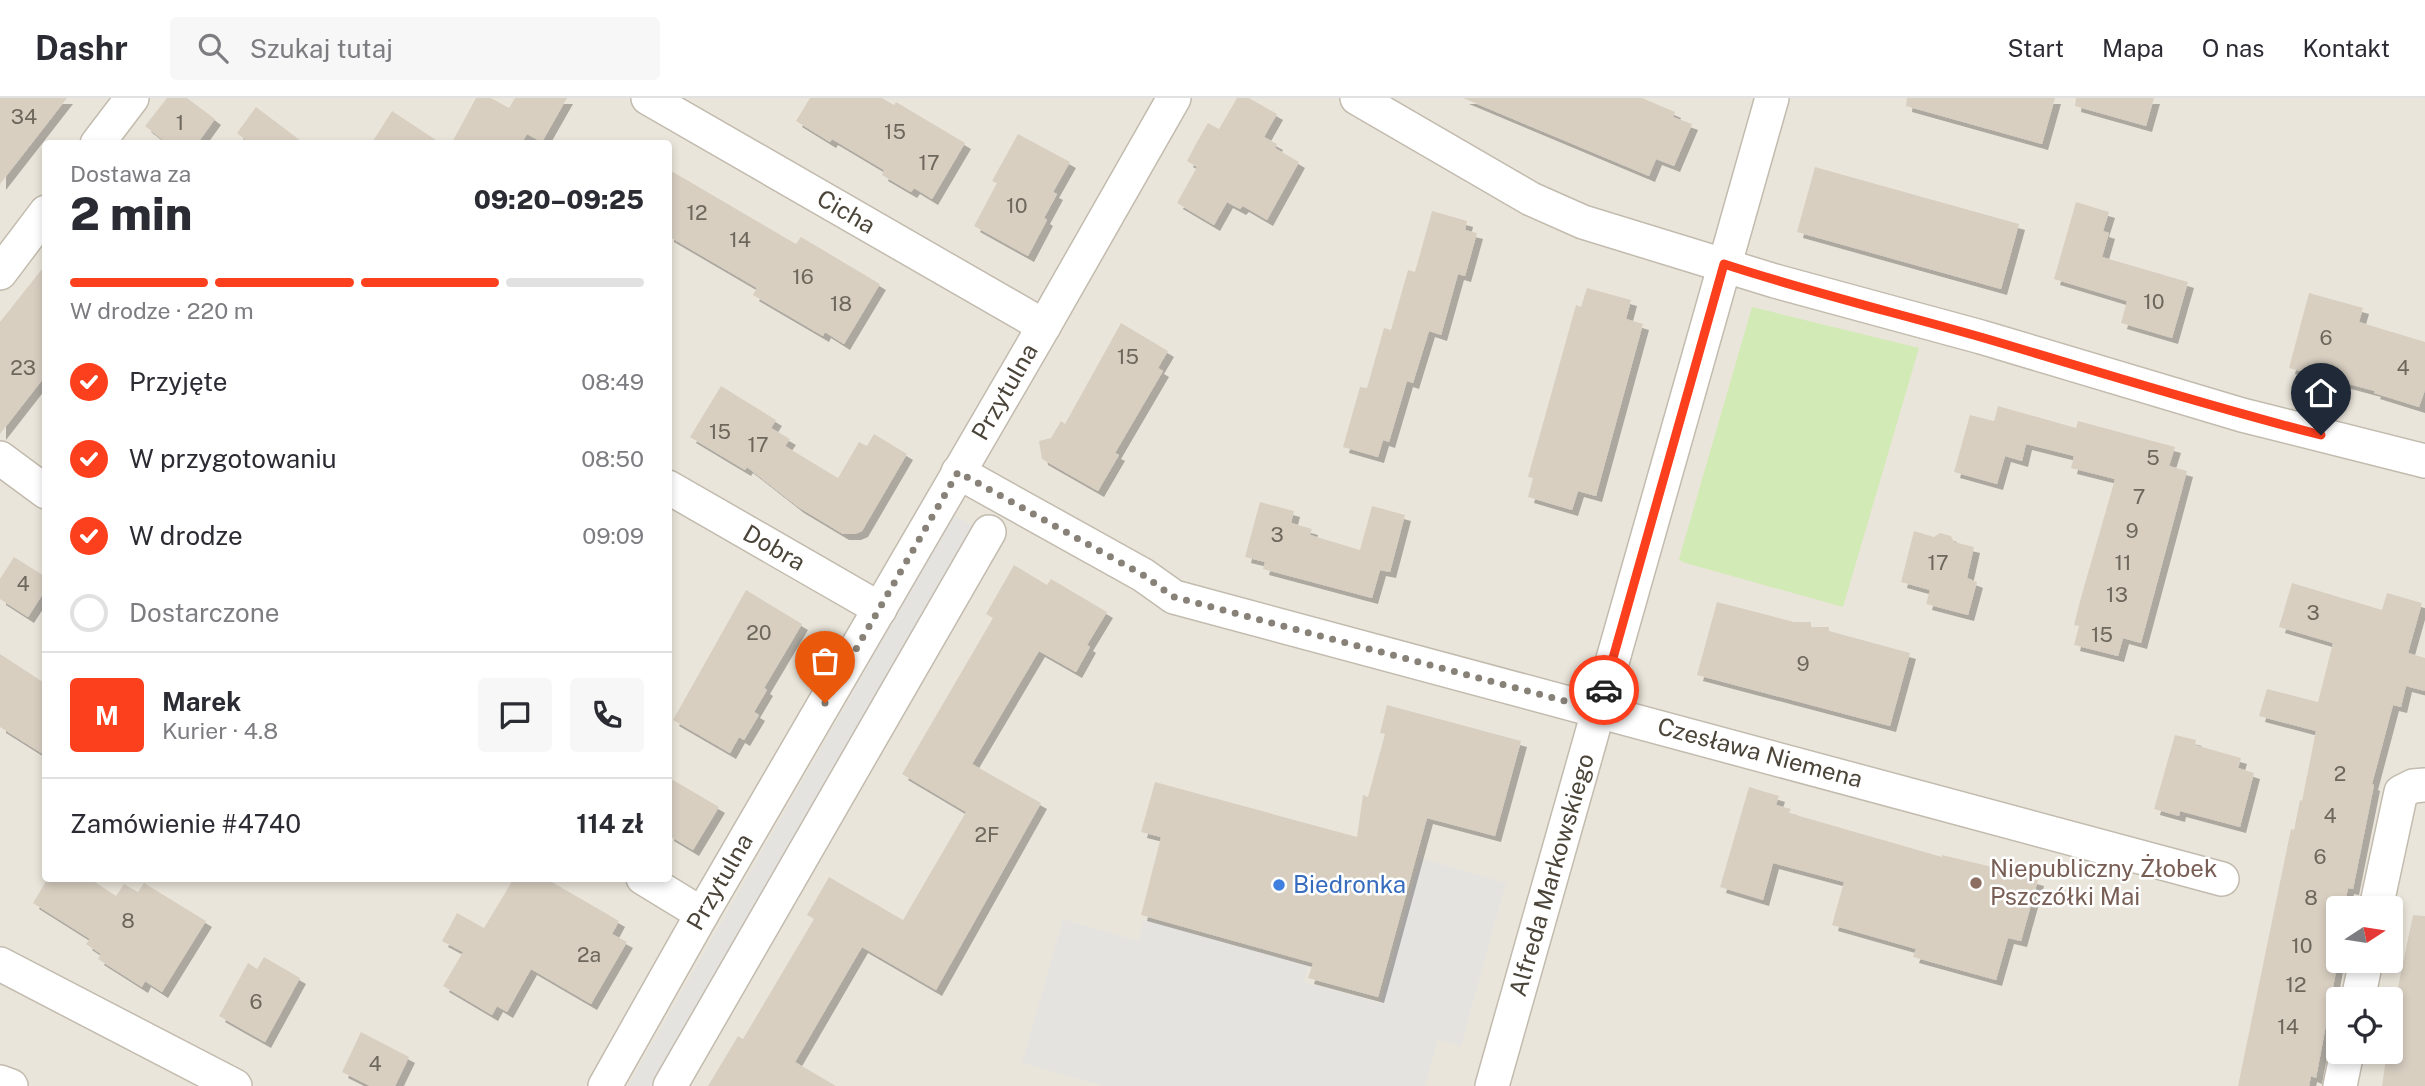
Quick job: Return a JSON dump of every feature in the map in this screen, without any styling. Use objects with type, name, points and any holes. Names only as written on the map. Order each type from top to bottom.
[{"type":"street","points":[[105,140],[131,98]]},
{"type":"street","name":"Cicha","points":[[648,98],[1044,327]]},
{"type":"street","name":"Przytulna","points":[[605,1086],[1174,98]]},
{"type":"street","points":[[1357,98],[1542,203],[1583,222],[1775,281],[1981,337],[2242,415],[2425,461]]},
{"type":"street","name":"Alfreda Markowskiego","points":[[1492,1086],[1772,98]]},
{"type":"street","points":[[0,272],[42,217]]},
{"type":"street","points":[[0,458],[42,489]]},
{"type":"street","name":"Czesława Niemena","points":[[958,472],[1143,575],[1174,597],[2222,879]]},
{"type":"street","name":"Dobra","points":[[672,489],[880,609]]},
{"type":"street","points":[[670,1086],[989,532]]},
{"type":"street","points":[[2379,896],[2401,792],[2413,786],[2425,785]]},
{"type":"street","points":[[650,882],[702,914]]},
{"type":"street","points":[[0,964],[236,1086]]},
{"type":"street","points":[[2340,1086],[2345,1064]]},
{"type":"street","points":[[0,1082],[11,1086]]},
{"type":"shaded area","points":[[0,98],[2425,98],[2425,1086],[0,1086]]},
{"type":"shaded area","points":[[954,515],[977,528],[654,1086],[628,1086]]},
{"type":"shaded area","points":[[1420,858],[1506,883],[1461,1046],[1438,1040],[1425,1086],[1103,1086],[1022,1063],[1063,919],[1138,941],[1144,920],[1308,966],[1304,982],[1380,1003]]},
{"type":"green space","points":[[1752,307],[1919,348],[1843,607],[1679,559]]},
{"type":"building","points":[[0,98],[67,98],[0,184]]},
{"type":"building","points":[[167,98],[187,98],[215,119],[200,140],[163,140],[145,126]]},
{"type":"building","points":[[476,98],[491,98],[509,108],[515,98],[567,98],[543,140],[527,134],[523,140],[453,140]]},
{"type":"building","points":[[810,98],[882,98],[894,105],[896,102],[965,143],[932,199],[914,188],[911,192],[882,175],[884,170],[796,121]]},
{"type":"building","points":[[1237,98],[1249,98],[1277,114],[1264,137],[1277,144],[1275,148],[1299,162],[1267,220],[1243,206],[1240,209],[1227,202],[1214,225],[1177,203],[1197,167],[1187,161],[1197,142],[1208,123],[1219,129]]},
{"type":"building","points":[[1463,98],[1642,98],[1675,112],[1673,117],[1692,124],[1674,166],[1656,159],[1649,176]]},
{"type":"building","points":[[1907,98],[2055,98],[2042,144],[1906,106]]},
{"type":"building","points":[[2076,98],[2154,98],[2146,126],[2075,106]]},
{"type":"building","points":[[256,107],[300,140],[246,140],[237,133]]},
{"type":"building","points":[[392,111],[436,140],[374,140]]},
{"type":"building","points":[[1018,134],[1070,162],[1053,192],[1057,194],[1044,218],[1047,220],[1028,256],[974,226],[997,183],[992,181]]},
{"type":"building","points":[[1815,167],[2019,224],[2001,289],[1797,232]]},
{"type":"building","points":[[672,171],[796,244],[801,237],[880,284],[844,344],[825,332],[823,336],[753,295],[757,288],[672,238]]},
{"type":"building","points":[[2076,202],[2109,212],[2103,231],[2109,233],[2102,257],[2188,282],[2172,338],[2121,323],[2127,301],[2054,279]]},
{"type":"building","points":[[1432,211],[1467,221],[1465,230],[1477,233],[1465,276],[1458,274],[1441,335],[1429,331],[1413,383],[1407,381],[1389,442],[1383,440],[1378,457],[1343,447],[1360,387],[1367,388],[1384,328],[1391,330],[1408,270],[1415,272]]},
{"type":"building","points":[[42,269],[42,380],[0,434],[0,322]]},
{"type":"building","points":[[1587,288],[1631,300],[1626,319],[1643,324],[1596,496],[1578,491],[1572,510],[1528,497],[1533,478],[1528,477],[1576,305],[1581,307]]},
{"type":"building","points":[[2309,293],[2363,308],[2359,322],[2425,342],[2425,390],[2419,407],[2374,393],[2375,391],[2289,368]]},
{"type":"building","points":[[1121,323],[1168,351],[1158,368],[1163,371],[1115,453],[1119,455],[1098,491],[1042,459],[1039,441],[1051,438],[1061,421],[1065,424]]},
{"type":"building","points":[[721,386],[776,420],[771,428],[790,439],[785,446],[838,478],[859,442],[867,446],[874,434],[907,454],[862,531],[843,534],[798,507],[747,467],[745,470],[690,437]]},
{"type":"building","points":[[1998,406],[2076,428],[2078,421],[2175,447],[2169,466],[2187,471],[2141,643],[2123,638],[2118,656],[2074,645],[2079,626],[2074,625],[2115,479],[2071,468],[2074,456],[2026,444],[2022,461],[2005,456],[1997,484],[1954,472],[1970,415],[1994,421]]},
{"type":"building","points":[[1260,502],[1294,511],[1291,523],[1312,529],[1310,535],[1360,550],[1372,506],[1405,515],[1390,572],[1380,570],[1372,598],[1263,569],[1265,562],[1245,557]]},
{"type":"building","points":[[1914,531],[1934,537],[1940,533],[1951,536],[1954,542],[1974,547],[1967,578],[1977,582],[1968,615],[1926,604],[1930,590],[1901,582]]},
{"type":"building","points":[[14,557],[42,574],[42,595],[28,617],[0,599],[0,579]]},
{"type":"building","points":[[1014,565],[1047,585],[1051,579],[1107,612],[1087,645],[1090,647],[1076,672],[1039,651],[972,764],[1041,803],[936,990],[862,947],[795,1062],[836,1086],[708,1086],[738,1036],[743,1039],[814,919],[807,915],[829,877],[903,920],[966,812],[902,774],[993,618],[986,614]]},
{"type":"building","points":[[2292,583],[2382,610],[2387,593],[2422,603],[2408,653],[2425,658],[2425,691],[2406,686],[2401,707],[2393,705],[2372,784],[2374,785],[2353,889],[2348,888],[2346,896],[2326,896],[2326,973],[2336,973],[2333,987],[2326,987],[2326,1025],[2316,1078],[2311,1076],[2309,1086],[2238,1086],[2291,829],[2294,830],[2300,800],[2302,801],[2316,731],[2259,716],[2267,689],[2318,702],[2333,643],[2279,627]]},
{"type":"building","points":[[746,590],[802,624],[764,688],[767,690],[754,712],[759,715],[744,740],[739,737],[730,753],[673,720]]},
{"type":"building","points":[[1717,602],[1794,622],[1811,622],[1811,627],[1829,627],[1829,631],[1910,653],[1890,726],[1697,675]]},
{"type":"building","points":[[0,654],[42,681],[42,753],[0,727]]},
{"type":"building","name":"Biedronka","points":[[1387,705],[1521,741],[1495,836],[1427,818],[1378,997],[1308,978],[1313,963],[1141,915],[1161,837],[1141,832],[1155,782],[1357,837],[1363,795],[1368,797],[1385,734],[1380,733]]},
{"type":"building","points":[[2175,735],[2196,740],[2195,745],[2241,758],[2238,768],[2254,773],[2240,827],[2180,811],[2179,816],[2154,809]]},
{"type":"building","points":[[672,779],[719,807],[693,850],[672,837]]},
{"type":"building","points":[[1749,787],[1779,796],[1776,805],[1791,809],[1789,813],[1942,857],[2038,880],[2021,941],[2008,938],[1996,980],[1913,957],[1916,949],[1832,925],[1844,882],[1773,863],[1763,900],[1720,887]]},
{"type":"building","points":[[46,882],[95,882],[116,896],[124,884],[138,892],[144,883],[206,921],[162,992],[145,981],[142,987],[98,959],[101,954],[86,944],[90,939],[33,903]]},
{"type":"building","points":[[512,882],[552,882],[619,921],[612,934],[627,942],[591,1004],[531,969],[507,1012],[497,1006],[492,1015],[443,986],[463,952],[442,941],[457,913],[484,928]]},
{"type":"building","points":[[2413,915],[2425,916],[2425,1086],[2382,1086],[2385,1064],[2403,1064],[2403,987],[2398,987]]},
{"type":"building","points":[[264,957],[300,978],[265,1042],[219,1016],[248,963],[257,969]]},
{"type":"building","points":[[361,1032],[409,1057],[395,1086],[370,1086],[342,1072]]},
{"type":"way so far","points":[[825,703],[958,472],[1143,575],[1174,597],[1599,710],[1604,690]]},
{"type":"place","name":"Niepubliczny Żłobek Pszczółki Mai","points":[[1976,883]]},
{"type":"place","name":"Biedronka","points":[[1279,885]]},
{"type":"route","points":[[1604,690],[1724,264],[2242,415],[2321,435]]}]
